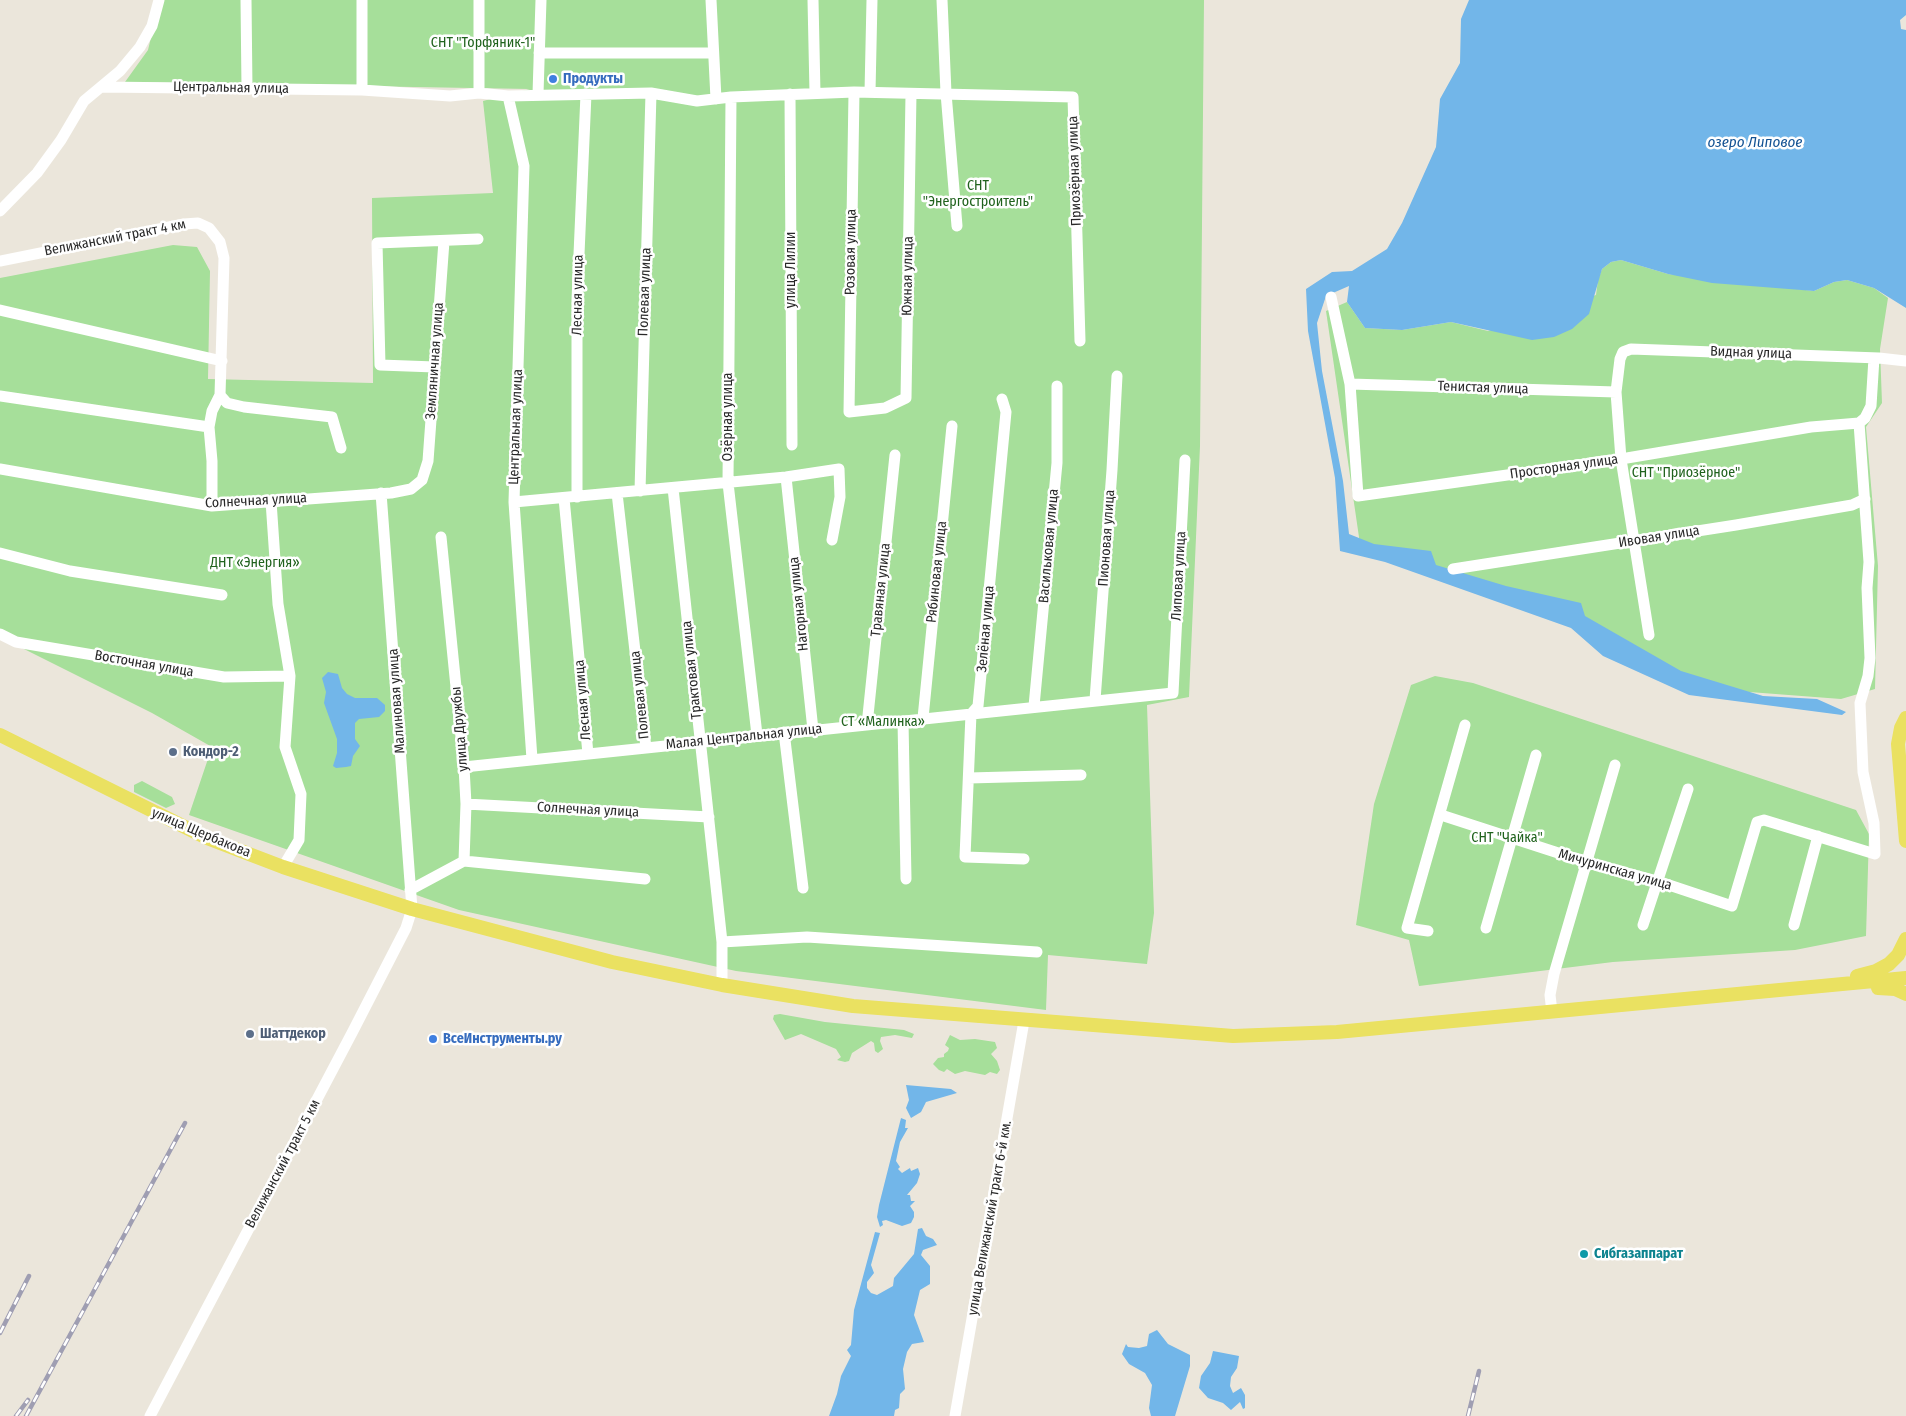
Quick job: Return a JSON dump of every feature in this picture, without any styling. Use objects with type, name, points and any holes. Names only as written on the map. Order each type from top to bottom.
[{"type":"main road","points":[[1906,718],[1901,728],[1898,744],[1906,841]]},
{"type":"main road","points":[[1904,814],[1904,746],[1906,734]]},
{"type":"main road","name":"улица Щербакова","points":[[0,735],[146,810],[207,838],[283,867],[412,909],[612,962],[722,985],[853,1006],[1233,1036],[1337,1032],[1629,1005]]},
{"type":"main road","points":[[1629,1005],[1674,993],[1865,975],[1890,964],[1898,955],[1906,939]]},
{"type":"main road","points":[[1629,1005],[1906,978]]},
{"type":"main road","points":[[1629,1005],[1679,1007],[1881,988],[1895,989],[1906,994]]},
{"type":"street","points":[[0,211],[37,173],[61,140],[84,101],[120,71],[140,47],[152,26],[158,0]]},
{"type":"street","points":[[246,0],[247,88]]},
{"type":"street","points":[[362,0],[362,90]]},
{"type":"street","points":[[479,0],[479,94]]},
{"type":"street","points":[[538,94],[540,0]]},
{"type":"street","points":[[711,0],[716,99]]},
{"type":"street","points":[[813,0],[814,93]]},
{"type":"street","points":[[870,92],[872,0]]},
{"type":"street","points":[[942,0],[946,93],[957,226]]},
{"type":"street","points":[[539,53],[713,53]]},
{"type":"street","name":"Центральная улица","points":[[101,87],[362,90],[450,96],[479,94],[508,96],[651,93],[697,101],[731,97],[814,93],[946,93]]},
{"type":"street","name":"Розовая улица","points":[[849,412],[854,92]]},
{"type":"street","name":"Полевая улица","points":[[640,491],[651,93]]},
{"type":"street","name":"Приозёрная улица","points":[[946,93],[1073,98],[1080,341]]},
{"type":"street","name":"Лесная улица","points":[[577,497],[577,300],[586,94]]},
{"type":"street","name":"улица Лилии","points":[[790,94],[792,445]]},
{"type":"street","name":"Южная улица","points":[[849,412],[886,408],[906,398],[911,94]]},
{"type":"street","name":"Центральная улица","points":[[508,96],[524,166],[514,502],[532,759]]},
{"type":"street","name":"Озёрная улица","points":[[731,97],[728,483],[757,735]]},
{"type":"street","name":"Велижанский тракт 4 км","points":[[0,261],[184,224],[198,223],[209,228],[220,242],[224,258],[220,395],[212,411],[209,427]]},
{"type":"street","points":[[435,367],[380,365],[378,244],[478,239]]},
{"type":"street","name":"Земляничная улица","points":[[422,480],[428,461],[444,241]]},
{"type":"street","points":[[1331,297],[1350,384]]},
{"type":"street","points":[[0,310],[222,360]]},
{"type":"street","name":"Видная улица","points":[[1616,392],[1620,359],[1623,352],[1631,349],[1876,358]]},
{"type":"street","points":[[1876,358],[1906,355]]},
{"type":"street","points":[[1876,358],[1906,362]]},
{"type":"street","points":[[1794,925],[1818,836],[1875,854],[1874,823],[1863,772],[1860,712],[1870,658],[1867,588],[1869,562],[1859,423],[1865,418],[1871,406],[1876,358]]},
{"type":"street","name":"Пионовая улица","points":[[1095,700],[1117,376]]},
{"type":"street","name":"Тенистая улица","points":[[1350,384],[1616,392]]},
{"type":"street","name":"Просторная улица","points":[[1350,384],[1358,496],[1621,459],[1811,427],[1859,423]]},
{"type":"street","name":"Васильковая улица","points":[[1034,706],[1057,463],[1057,386]]},
{"type":"street","points":[[1616,392],[1621,459],[1648,635]]},
{"type":"street","points":[[220,395],[227,404],[244,408],[332,417],[341,448]]},
{"type":"street","points":[[0,396],[209,427],[212,461],[212,506]]},
{"type":"street","name":"Зелёная улица","points":[[1002,399],[1006,412],[978,706],[971,714],[965,857],[1024,859]]},
{"type":"street","name":"Рябиновая улица","points":[[923,718],[952,426]]},
{"type":"street","name":"Травяная улица","points":[[867,725],[895,455]]},
{"type":"street","name":"Липовая улица","points":[[1173,693],[1185,460]]},
{"type":"street","name":"Солнечная улица","points":[[0,469],[212,506],[404,491],[422,480]]},
{"type":"street","points":[[514,502],[786,478],[840,469],[840,497],[832,540]]},
{"type":"street","name":"Нагорная улица","points":[[786,478],[813,730]]},
{"type":"street","name":"Трактовая улица","points":[[673,488],[722,942],[722,985]]},
{"type":"street","name":"Малиновая улица","points":[[381,493],[412,909]]},
{"type":"street","name":"Полевая улица","points":[[617,493],[646,748]]},
{"type":"street","name":"Лесная улица","points":[[564,498],[588,754]]},
{"type":"street","name":"Ивовая улица","points":[[1453,569],[1852,505],[1865,499]]},
{"type":"street","points":[[271,501],[278,604],[290,676],[285,747],[301,794],[299,840],[283,867]]},
{"type":"street","name":"улица Дружбы","points":[[441,537],[464,767],[466,804],[464,861]]},
{"type":"street","points":[[0,553],[70,571],[222,594]]},
{"type":"street","name":"Восточная улица","points":[[0,634],[16,642],[224,677],[290,676]]},
{"type":"street","name":"Малая Центральная улица","points":[[464,767],[700,743],[784,732],[1173,693]]},
{"type":"street","points":[[903,721],[906,879]]},
{"type":"street","points":[[1428,932],[1407,928],[1465,725]]},
{"type":"street","points":[[784,732],[803,888]]},
{"type":"street","points":[[1486,928],[1536,754]]},
{"type":"street","points":[[1552,1012],[1550,995],[1586,862],[1615,765]]},
{"type":"street","points":[[969,778],[1081,775]]},
{"type":"street","points":[[1643,925],[1688,789]]},
{"type":"street","name":"Солнечная улица","points":[[466,804],[709,817]]},
{"type":"street","name":"Мичуринская улица","points":[[1441,814],[1586,862],[1657,881],[1732,906],[1757,822],[1764,820],[1818,836]]},
{"type":"street","points":[[410,890],[464,861],[644,879]]},
{"type":"street","name":"Велижанский тракт 5 км","points":[[150,1416],[353,1031],[406,928],[412,909]]},
{"type":"street","points":[[722,942],[807,937],[1037,952]]},
{"type":"street","name":"улица Велижанский тракт 6-й км.","points":[[955,1416],[1024,1021]]},
{"type":"green space","points":[[160,0],[1204,0],[1200,446],[1189,697],[1147,705],[1154,913],[1147,964],[1048,955],[1046,1010],[736,971],[459,910],[189,815],[212,747],[152,713],[0,637],[0,278],[173,245],[197,247],[210,271],[208,379],[373,383],[372,198],[493,193],[483,101],[530,89],[125,82],[148,50]]},
{"type":"green space","name":"СНТ \"Приозёрное\"","points":[[1621,260],[1668,274],[1814,291],[1834,282],[1847,280],[1874,288],[1888,298],[1880,349],[1882,403],[1866,427],[1878,566],[1875,689],[1841,699],[1697,688],[1559,613],[1360,544],[1326,311],[1347,302],[1365,328],[1402,330],[1451,322],[1488,331],[1596,295],[1602,269],[1611,262]]},
{"type":"green space","name":"СНТ \"Чайка\"","points":[[1435,676],[1473,683],[1856,810],[1869,834],[1866,936],[1795,950],[1613,962],[1419,986],[1409,940],[1356,925],[1374,804],[1411,685]]},
{"type":"green space","points":[[142,781],[172,797],[175,804],[166,808],[134,792],[134,785]]},
{"type":"green space","points":[[780,1014],[825,1022],[904,1030],[914,1034],[912,1038],[895,1035],[881,1037],[880,1041],[883,1049],[878,1053],[875,1051],[874,1043],[871,1041],[852,1053],[849,1061],[845,1062],[837,1060],[841,1057],[836,1049],[801,1034],[785,1040],[773,1019],[774,1015]]},
{"type":"green space","points":[[950,1035],[960,1040],[975,1039],[995,1042],[997,1048],[991,1054],[997,1061],[1000,1070],[997,1074],[990,1072],[985,1075],[965,1071],[955,1074],[947,1069],[944,1072],[939,1070],[933,1064],[938,1058],[944,1057],[944,1054],[948,1051],[949,1048],[945,1045]]},
{"type":"water","name":"озеро Липовое","points":[[1469,0],[1906,0],[1906,15],[1900,20],[1901,29],[1906,30],[1906,308],[1874,288],[1847,280],[1834,282],[1814,291],[1712,283],[1668,274],[1621,260],[1611,262],[1602,269],[1589,314],[1572,329],[1554,337],[1532,340],[1451,322],[1402,330],[1365,328],[1347,302],[1349,286],[1326,296],[1317,323],[1322,371],[1343,481],[1349,534],[1374,544],[1431,551],[1436,565],[1506,586],[1581,603],[1585,616],[1681,671],[1763,696],[1817,699],[1846,712],[1842,715],[1689,695],[1603,656],[1571,628],[1385,562],[1340,551],[1335,478],[1308,331],[1306,289],[1332,272],[1352,271],[1387,249],[1402,223],[1436,147],[1440,99],[1460,63],[1461,19]]},
{"type":"water","points":[[328,672],[338,674],[342,688],[347,694],[355,698],[377,698],[385,705],[385,711],[379,717],[359,719],[355,723],[355,739],[360,746],[353,756],[351,766],[336,768],[333,766],[337,753],[337,739],[324,703],[326,692],[322,678]]},
{"type":"water","points":[[906,1085],[951,1089],[957,1093],[926,1102],[921,1112],[911,1118],[906,1108],[909,1100]]},
{"type":"water","points":[[901,1118],[906,1120],[905,1128],[908,1128],[900,1142],[896,1161],[900,1167],[898,1169],[902,1173],[910,1168],[911,1171],[918,1168],[920,1174],[917,1183],[907,1195],[910,1195],[911,1201],[915,1201],[910,1206],[914,1212],[914,1217],[911,1223],[902,1226],[886,1220],[882,1221],[883,1225],[880,1227],[877,1217],[879,1205]]},
{"type":"water","points":[[922,1228],[926,1236],[933,1239],[937,1245],[923,1250],[921,1255],[930,1266],[930,1284],[920,1290],[914,1315],[924,1342],[912,1344],[907,1352],[903,1369],[905,1389],[900,1394],[899,1408],[895,1410],[894,1416],[829,1416],[841,1376],[851,1356],[847,1350],[851,1345],[854,1310],[875,1232],[880,1233],[871,1265],[874,1273],[867,1282],[867,1288],[871,1293],[877,1295],[893,1286],[894,1278],[914,1254],[918,1229]]},
{"type":"water","points":[[1157,1330],[1168,1344],[1190,1355],[1190,1366],[1175,1416],[1151,1416],[1149,1408],[1152,1385],[1145,1373],[1129,1364],[1122,1354],[1126,1344],[1128,1347],[1139,1348],[1147,1346],[1149,1334]]},
{"type":"water","points":[[1213,1351],[1239,1356],[1237,1368],[1231,1377],[1230,1386],[1233,1393],[1241,1388],[1245,1395],[1245,1408],[1243,1409],[1240,1402],[1231,1410],[1223,1403],[1208,1398],[1199,1388],[1201,1376],[1210,1363]]},
{"type":"railway","points":[[26,1416],[185,1123]]},
{"type":"railway","points":[[0,1333],[29,1276]]},
{"type":"railway","points":[[1468,1416],[1479,1371]]},
{"type":"railway","points":[[16,1416],[28,1400]]},
{"type":"place","name":"Продукты","points":[[553,79]]},
{"type":"place","name":"Кондор-2","points":[[173,752]]},
{"type":"place","name":"Шаттдекор","points":[[250,1034]]},
{"type":"place","name":"ВсеИнструменты.ру","points":[[433,1039]]},
{"type":"place","name":"Сибгазаппарат","points":[[1584,1254]]},
{"type":"park label","name":"СНТ \"Торфяник-1\"","points":[[483,43]]},
{"type":"park label","name":"СНТ \"Энергостроитель\"","points":[[978,194]]},
{"type":"park label","name":"ДНТ «Энергия»","points":[[255,563]]},
{"type":"park label","name":"CТ «Малинка»","points":[[883,722]]}]
